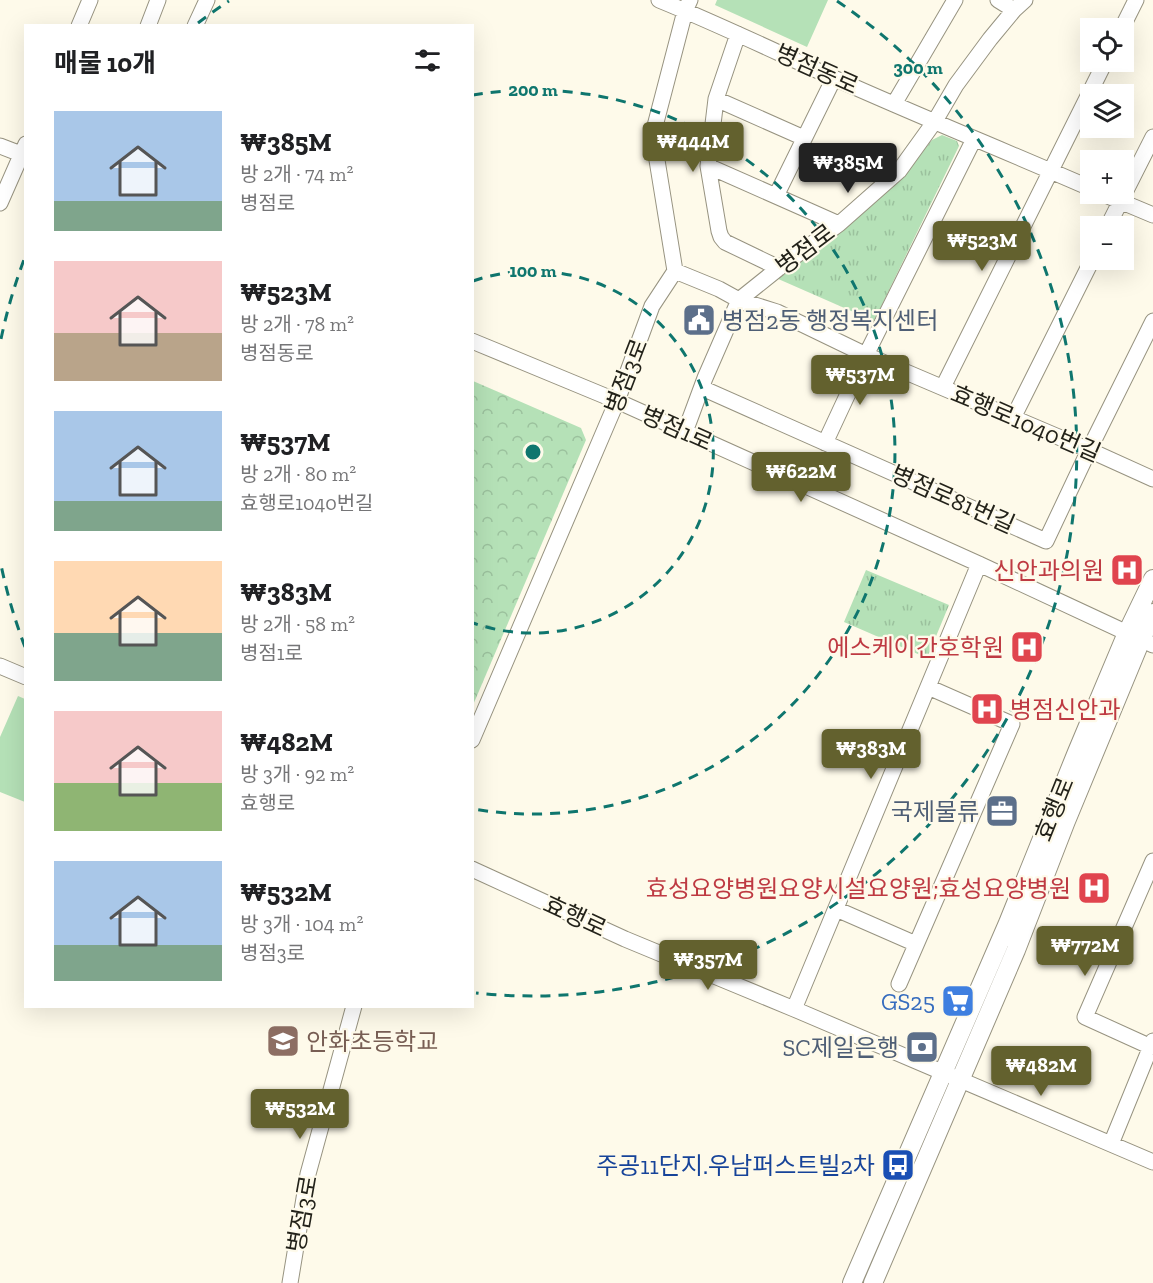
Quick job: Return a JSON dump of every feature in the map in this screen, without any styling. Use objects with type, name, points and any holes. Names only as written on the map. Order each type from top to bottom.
[{"type":"main road","name":"효행로","points":[[1140,639],[1153,579]]},
{"type":"main road","name":"효행로","points":[[852,1283],[951,1076],[1016,950],[1066,821],[1140,639],[1153,613]]},
{"type":"main road","name":"효행로","points":[[873,1283],[951,1076]]},
{"type":"street","points":[[80,24],[90,0]]},
{"type":"street","points":[[149,24],[158,0]]},
{"type":"street","points":[[196,24],[207,0]]},
{"type":"street","name":"병점동로","points":[[659,0],[688,5],[738,34],[834,78],[1080,184]]},
{"type":"street","points":[[894,104],[955,0]]},
{"type":"street","points":[[998,0],[1020,5]]},
{"type":"street","points":[[1127,18],[1136,0]]},
{"type":"street","points":[[675,271],[656,154],[655,126],[688,5]]},
{"type":"street","name":"병점로","points":[[685,432],[705,378],[739,300],[839,224],[900,171],[935,121],[956,85],[990,39],[1020,5]]},
{"type":"street","points":[[738,34],[716,99],[708,166],[721,237],[725,242],[779,268]]},
{"type":"street","points":[[943,387],[1100,72]]},
{"type":"street","points":[[776,196],[834,78]]},
{"type":"street","points":[[716,99],[804,138]]},
{"type":"street","points":[[1134,175],[1153,137]]},
{"type":"street","points":[[825,443],[866,355],[974,139]]},
{"type":"street","points":[[0,146],[24,151],[0,203]]},
{"type":"street","points":[[708,166],[839,224]]},
{"type":"street","points":[[1128,204],[1153,215]]},
{"type":"street","points":[[1013,418],[1087,270]]},
{"type":"street","name":"효행로1040번길","points":[[675,271],[739,300],[777,312],[866,355],[1153,479]]},
{"type":"street","name":"병점3로","points":[[474,735],[617,401],[652,306],[675,271]]},
{"type":"street","points":[[1089,450],[1153,321]]},
{"type":"street","name":"병점1로","points":[[474,342],[617,401],[1140,639]]},
{"type":"street","name":"병점로81번길","points":[[702,388],[1046,541],[1089,450]]},
{"type":"street","points":[[794,1009],[979,564]]},
{"type":"street","points":[[0,666],[24,676]]},
{"type":"street","points":[[898,984],[1012,724],[928,687]]},
{"type":"street","points":[[1111,1144],[1152,1044],[1086,1017],[1153,861]]},
{"type":"street","name":"효행로","points":[[474,870],[625,939],[1153,1162]]},
{"type":"street","points":[[836,909],[916,944]]},
{"type":"street","name":"병점3로","points":[[290,1283],[308,1174],[353,1008]]},
{"type":"green space","points":[[717,0],[828,0],[807,47],[715,5]]},
{"type":"green space","points":[[942,135],[957,141],[959,146],[874,321],[776,278],[900,180],[932,140]]},
{"type":"green space","points":[[474,381],[581,428],[586,440],[474,703]]},
{"type":"green space","points":[[866,570],[949,605],[927,658],[844,622]]},
{"type":"green space","points":[[18,696],[24,699],[24,802],[0,792],[0,737]]},
{"type":"place","name":"병점2동 행정복지센터","points":[[699,320]]},
{"type":"place","name":"신안과의원","points":[[1127,570]]},
{"type":"place","name":"에스케이간호학원","points":[[1027,647]]},
{"type":"place","name":"병점신안과","points":[[987,709]]},
{"type":"place","name":"국제물류","points":[[1002,811]]},
{"type":"place","name":"효성요양병원요양시설요양원;효성요양병원","points":[[1094,888]]},
{"type":"place","name":"GS25","points":[[958,1001]]},
{"type":"place","name":"안화초등학교","points":[[283,1041]]},
{"type":"place","name":"SC제일은행","points":[[922,1047]]},
{"type":"place","name":"주공11단지.우남퍼스트빌2차","points":[[898,1165]]}]
